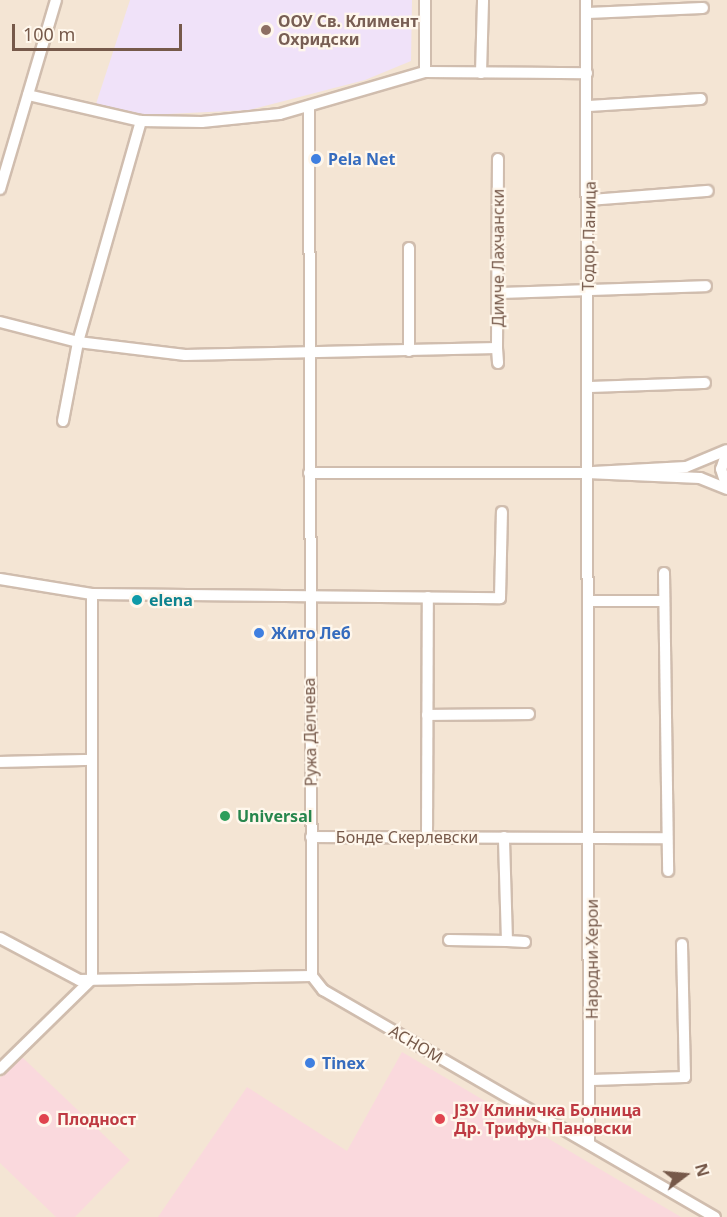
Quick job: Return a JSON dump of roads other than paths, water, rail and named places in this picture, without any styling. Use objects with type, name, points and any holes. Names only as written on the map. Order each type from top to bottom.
[{"type":"street","points":[[0,189],[57,0]]},
{"type":"street","points":[[425,0],[425,72]]},
{"type":"street","points":[[481,73],[483,0]]},
{"type":"street","name":"Тодор Паница","points":[[586,0],[590,200],[587,473]]},
{"type":"street","points":[[587,13],[703,8]]},
{"type":"street","points":[[28,95],[141,121],[221,121],[309,106],[425,72],[586,73]]},
{"type":"street","points":[[589,106],[701,99]]},
{"type":"street","points":[[309,106],[309,473],[587,473],[699,478],[727,488]]},
{"type":"street","points":[[63,421],[78,342],[141,121]]},
{"type":"street","name":"Димче Лахчански","points":[[0,322],[78,342],[185,355],[497,348],[498,159]]},
{"type":"street","points":[[590,200],[708,191]]},
{"type":"street","points":[[409,351],[410,248]]},
{"type":"street","points":[[498,293],[588,292],[706,286]]},
{"type":"street","points":[[497,348],[498,363]]},
{"type":"street","points":[[588,387],[705,383]]},
{"type":"street","points":[[587,473],[686,467],[727,451]]},
{"type":"street","points":[[727,451],[721,469],[727,488]]},
{"type":"street","name":"Ружа Делчева","points":[[309,473],[312,976]]},
{"type":"street","name":"Народни Херои","points":[[587,473],[591,601],[592,1080],[590,1143]]},
{"type":"street","points":[[0,579],[92,594],[500,598],[502,512]]},
{"type":"street","points":[[664,573],[668,871]]},
{"type":"street","points":[[0,1069],[92,979],[90,760],[92,594]]},
{"type":"street","points":[[427,837],[428,597]]},
{"type":"street","points":[[591,601],[664,601]]},
{"type":"street","points":[[427,716],[529,714]]},
{"type":"street","points":[[0,762],[90,760]]},
{"type":"street","name":"Бонде Скерлевски","points":[[311,837],[592,837]]},
{"type":"street","points":[[504,837],[507,941]]},
{"type":"street","points":[[592,837],[667,838]]},
{"type":"street","points":[[0,938],[35,961],[79,980],[312,976]]},
{"type":"street","points":[[449,940],[525,942]]},
{"type":"street","points":[[592,1080],[686,1077],[682,944]]},
{"type":"street","name":"АСНОМ","points":[[312,976],[323,990],[714,1217]]},
{"type":"place","name":"ООУ Св. Климент Охридски","points":[[266,30]]},
{"type":"place","name":"Pela Net","points":[[316,159]]},
{"type":"place","name":"elena","points":[[137,600]]},
{"type":"place","name":"Жито Леб","points":[[259,633]]},
{"type":"place","name":"Universal","points":[[225,816]]},
{"type":"place","name":"Tinex","points":[[310,1063]]},
{"type":"place","name":"Плодност","points":[[44,1119]]},
{"type":"place","name":"ЈЗУ Клиничка Болница Др. Трифун Пановски","points":[[440,1119]]}]
